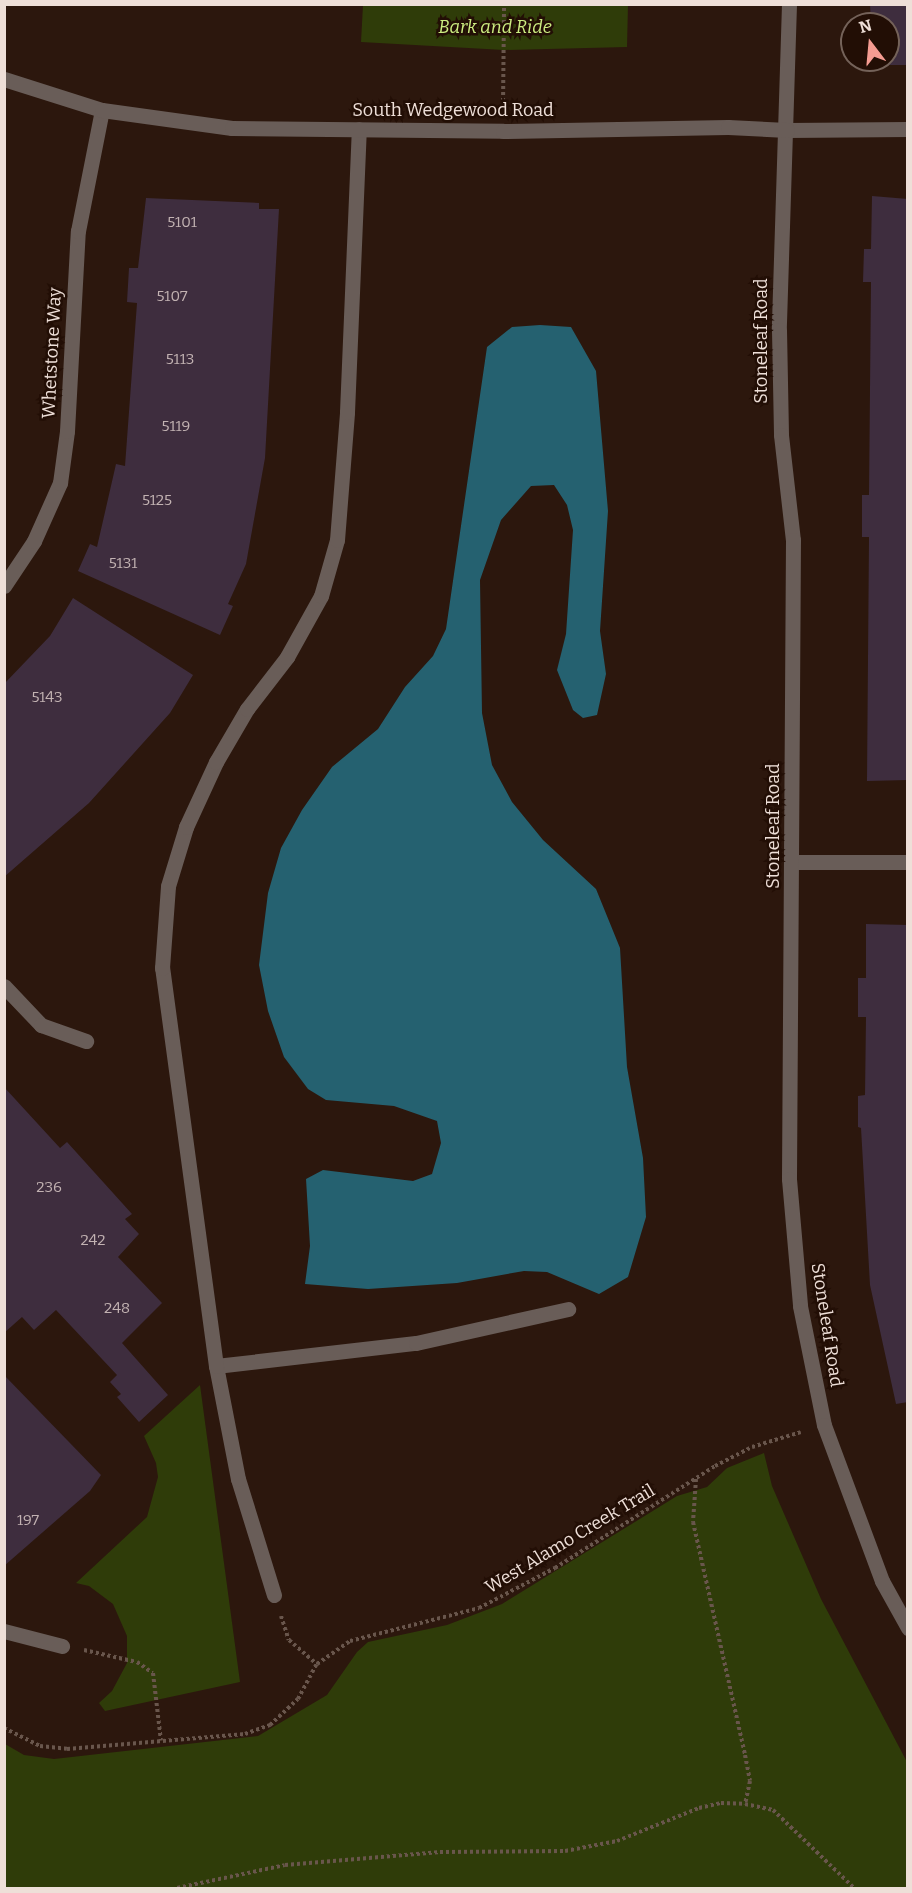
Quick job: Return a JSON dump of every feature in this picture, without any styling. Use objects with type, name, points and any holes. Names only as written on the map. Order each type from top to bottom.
[{"type":"street","name":"Stoneleaf Road","points":[[789,4],[787,130],[779,330],[781,435],[794,540],[789,1179],[800,1306],[824,1425],[882,1581],[908,1629]]},
{"type":"street","name":"South Wedgewood Road","points":[[4,79],[102,110],[232,128],[503,131],[728,127],[787,130],[908,129]]},
{"type":"street","name":"Whetstone Way","points":[[4,586],[34,541],[60,483],[67,431],[78,231],[102,110]]},
{"type":"street","points":[[274,1595],[238,1479],[216,1366],[162,968],[168,886],[186,827],[216,762],[247,710],[287,657],[321,596],[337,540],[347,412],[359,129]]},
{"type":"street","points":[[792,862],[908,862]]},
{"type":"street","points":[[4,986],[41,1025],[86,1041]]},
{"type":"street","points":[[216,1366],[416,1343],[568,1309]]},
{"type":"street","points":[[4,1630],[62,1646]]},
{"type":"path","points":[[503,131],[504,4]]},
{"type":"path","name":"West Alamo Creek Trail","points":[[4,1728],[40,1746],[58,1748],[245,1734],[270,1725],[298,1699],[317,1664],[350,1641],[479,1608],[522,1587],[696,1478],[752,1447],[824,1425]]},
{"type":"path","points":[[696,1478],[693,1522],[747,1763],[750,1781],[745,1804]]},
{"type":"path","points":[[274,1595],[289,1640],[317,1664]]},
{"type":"path","points":[[62,1646],[125,1658],[153,1673],[161,1741]]},
{"type":"path","points":[[177,1888],[285,1865],[440,1852],[566,1851],[616,1841],[699,1808],[745,1804],[773,1810],[854,1888]]},
{"type":"green space","name":"Bark and Ride","points":[[363,5],[628,5],[627,47],[504,50],[361,42]]},
{"type":"green space","points":[[200,1385],[240,1682],[105,1711],[99,1703],[112,1691],[127,1663],[127,1636],[113,1604],[89,1586],[76,1583],[147,1517],[158,1477],[156,1463],[144,1436]]},
{"type":"green space","points":[[764,1453],[772,1486],[821,1599],[907,1762],[907,1888],[5,1888],[5,1744],[24,1755],[54,1759],[258,1736],[327,1695],[357,1652],[368,1642],[447,1625],[502,1604],[677,1496],[707,1487],[727,1468]]},
{"type":"water","points":[[540,325],[571,327],[596,371],[608,511],[600,631],[606,674],[597,715],[583,718],[573,710],[557,670],[566,634],[573,530],[567,505],[554,485],[531,486],[501,520],[480,580],[482,713],[492,765],[512,802],[543,840],[596,889],[620,948],[627,1067],[643,1158],[646,1217],[628,1277],[599,1294],[547,1272],[524,1271],[457,1283],[368,1289],[305,1284],[310,1246],[306,1179],[323,1170],[413,1181],[432,1174],[441,1143],[437,1121],[394,1106],[326,1100],[308,1089],[284,1057],[268,1011],[259,965],[268,893],[281,848],[302,810],[332,767],[378,729],[405,687],[433,656],[446,629],[487,347],[512,327]]},
{"type":"building","points":[[870,4],[908,4],[908,65],[900,65],[900,12],[870,12]]},
{"type":"building","points":[[872,196],[908,199],[908,780],[867,781],[869,537],[862,537],[862,495],[869,495],[871,282],[863,282],[864,249],[871,249]]},
{"type":"building","points":[[146,198],[259,203],[259,209],[279,209],[265,458],[246,564],[228,604],[233,606],[220,635],[78,571],[90,544],[97,547],[116,464],[125,466],[137,303],[127,302],[129,268],[138,268]]},
{"type":"building","points":[[73,598],[193,675],[170,713],[89,803],[4,877],[4,684],[50,636]]},
{"type":"building","points":[[866,924],[908,925],[908,1402],[896,1404],[870,1285],[861,1128],[858,1127],[858,1096],[865,1095],[866,1017],[858,1017],[858,978],[866,978]]},
{"type":"building","points":[[4,1087],[60,1148],[67,1142],[132,1214],[125,1219],[139,1234],[118,1257],[162,1303],[122,1343],[168,1395],[139,1422],[117,1397],[121,1394],[110,1382],[117,1375],[56,1310],[34,1330],[22,1317],[4,1333]]},
{"type":"building","points":[[4,1375],[101,1475],[90,1491],[4,1566]]}]
